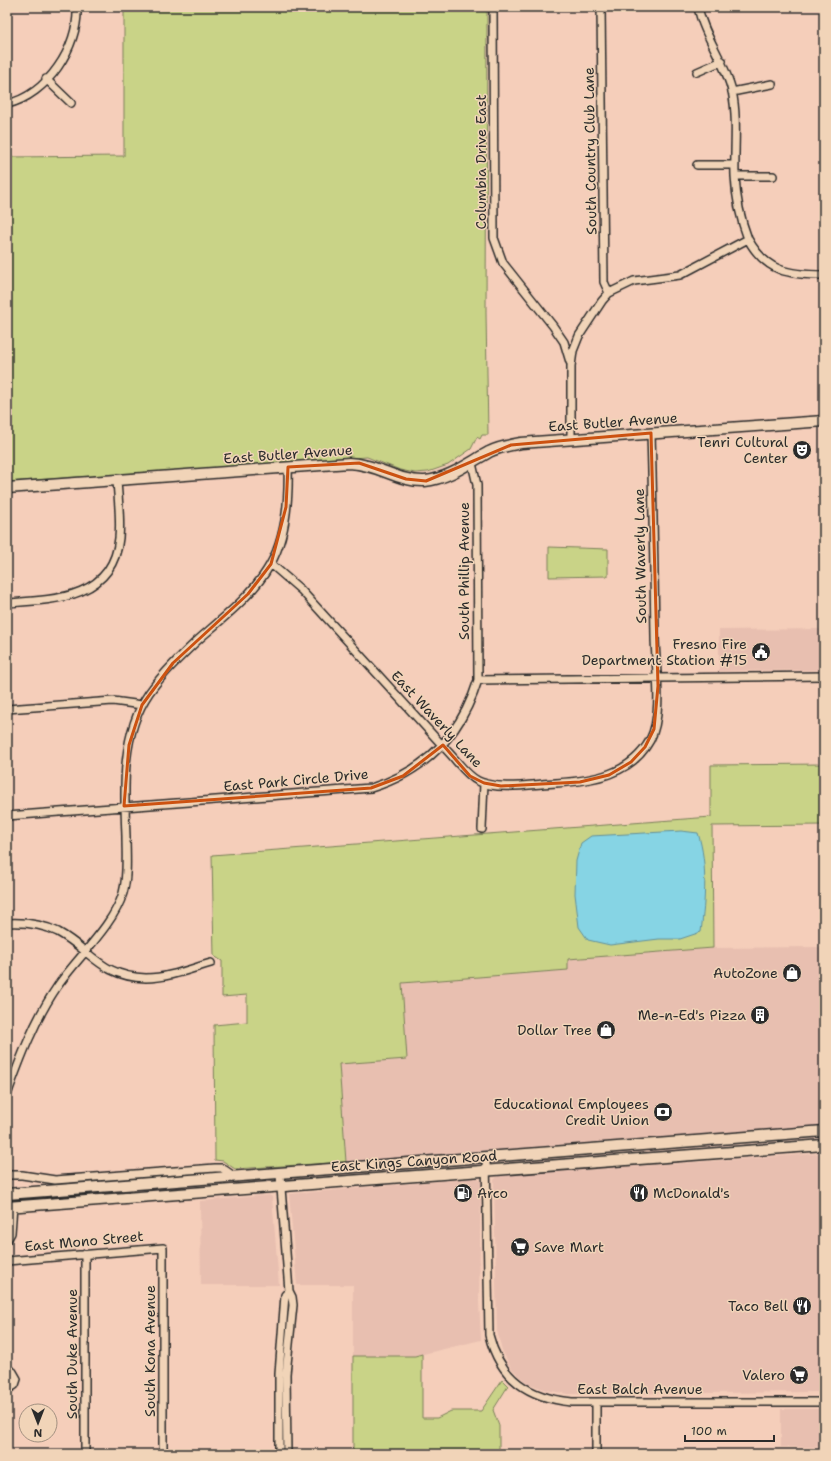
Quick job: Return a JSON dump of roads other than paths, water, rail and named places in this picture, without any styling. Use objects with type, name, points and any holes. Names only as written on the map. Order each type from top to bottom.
[{"type":"main road","name":"East Butler Avenue","points":[[7,488],[359,463],[378,468],[406,479],[426,481],[435,479],[472,463],[490,452],[511,445],[571,439],[824,421]]},
{"type":"main road","name":"East Kings Canyon Road","points":[[7,1194],[280,1175],[824,1131]]},
{"type":"main road","points":[[605,1160],[611,1155],[669,1150],[673,1144]]},
{"type":"main road","name":"East Kings Canyon Road","points":[[9,1205],[824,1145]]},
{"type":"main road","points":[[9,1205],[21,1200],[77,1195],[94,1188]]},
{"type":"street","points":[[7,104],[29,95],[60,64],[73,40],[76,26],[76,7]]},
{"type":"street","name":"Columbia Drive East","points":[[493,7],[494,238],[503,262],[547,317],[564,342],[571,366]]},
{"type":"street","name":"South Country Club Lane","points":[[601,7],[604,282],[609,293]]},
{"type":"street","points":[[698,7],[705,30],[722,61],[732,92],[735,112],[735,176],[739,210],[748,239],[754,250],[772,266],[792,274],[824,275]]},
{"type":"street","points":[[697,72],[722,61]]},
{"type":"street","points":[[46,79],[71,103]]},
{"type":"street","points":[[732,92],[772,84]]},
{"type":"street","points":[[698,165],[735,165]]},
{"type":"street","points":[[735,176],[773,176]]},
{"type":"street","points":[[571,439],[571,366],[574,351],[580,336],[609,293],[634,282],[680,275],[748,239]]},
{"type":"street","name":"South Waverly Lane","points":[[651,433],[657,678]]},
{"type":"street","name":"South Phillip Avenue","points":[[472,463],[477,485],[478,680]]},
{"type":"street","points":[[7,1095],[47,1002],[64,976],[110,919],[123,895],[127,866],[124,777],[134,724],[142,705],[153,686],[173,663],[248,594],[271,564],[278,546],[285,514],[288,467]]},
{"type":"street","points":[[7,603],[69,597],[91,587],[100,579],[114,560],[118,545],[120,528],[117,480]]},
{"type":"street","name":"East Waverly Lane","points":[[271,564],[301,590],[443,744],[470,776],[484,783],[501,786],[580,782],[609,775],[622,768],[639,755],[650,739],[658,707],[657,678]]},
{"type":"street","points":[[478,680],[824,676]]},
{"type":"street","name":"East Park Circle Drive","points":[[7,816],[371,788],[403,776],[428,759],[443,744],[456,725],[478,680]]},
{"type":"street","points":[[7,709],[113,701],[142,705]]},
{"type":"street","points":[[482,829],[484,783]]},
{"type":"street","points":[[7,923],[28,923],[48,928],[68,938],[84,952],[112,971],[144,978],[172,975],[211,963]]},
{"type":"street","points":[[486,1158],[487,1169]]},
{"type":"street","points":[[7,1175],[22,1175],[55,1180],[215,1168],[228,1171],[237,1178]]},
{"type":"street","name":"East Balch Avenue","points":[[487,1169],[489,1335],[500,1363],[512,1379],[526,1390],[538,1396],[554,1400],[596,1402],[824,1402]]},
{"type":"street","points":[[280,1175],[289,1292],[292,1297],[293,1305],[286,1374],[286,1454]]},
{"type":"street","points":[[7,1240],[11,1233],[9,1205]]},
{"type":"street","name":"East Mono Street","points":[[7,1261],[163,1248]]},
{"type":"street","name":"South Kona Avenue","points":[[163,1248],[163,1454]]},
{"type":"street","name":"South Duke Avenue","points":[[84,1254],[85,1454]]},
{"type":"street","points":[[279,1454],[279,1374],[286,1295],[289,1292]]},
{"type":"street","points":[[7,1369],[13,1372],[17,1379],[15,1385],[7,1390]]},
{"type":"street","points":[[596,1402],[596,1454]]},
{"type":"water","points":[[681,831],[698,833],[701,845],[705,882],[701,932],[680,939],[659,939],[610,945],[588,940],[579,927],[575,894],[576,861],[581,843],[591,836]]},
{"type":"place","name":"Tenri Cultural Center","points":[[802,450]]},
{"type":"place","name":"Fresno Fire Department Station #15","points":[[761,652]]},
{"type":"place","name":"AutoZone","points":[[792,973]]},
{"type":"place","name":"Me-n-Ed's Pizza","points":[[760,1015]]},
{"type":"place","name":"Dollar Tree","points":[[606,1030]]},
{"type":"place","name":"Educational Employees Credit Union","points":[[663,1112]]},
{"type":"place","name":"Arco","points":[[463,1193]]},
{"type":"place","name":"McDonald's","points":[[639,1193]]},
{"type":"place","name":"Save Mart","points":[[520,1247]]},
{"type":"place","name":"Taco Bell","points":[[802,1306]]},
{"type":"place","name":"Valero","points":[[799,1375]]}]
